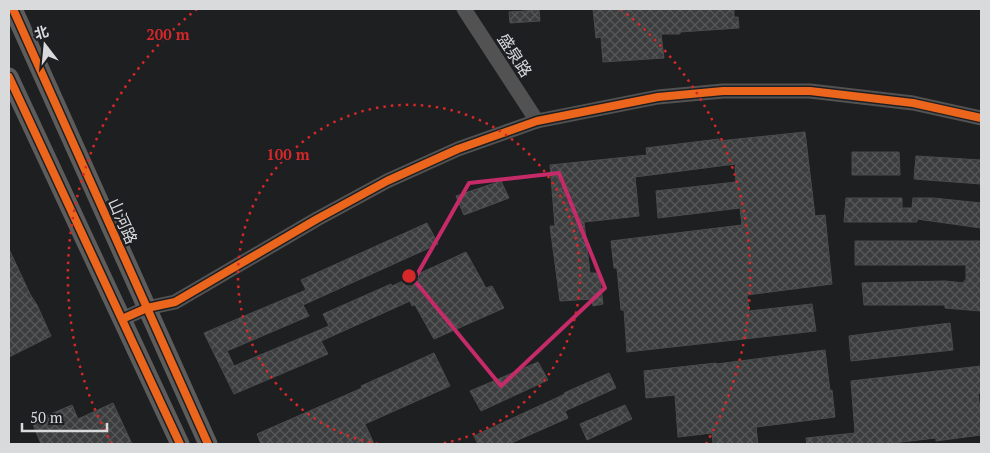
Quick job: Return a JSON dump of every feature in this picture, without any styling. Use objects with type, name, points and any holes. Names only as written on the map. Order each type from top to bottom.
[{"type":"main road","name":"山河路","points":[[15,12],[208,444]]},
{"type":"main road","points":[[9,77],[180,444]]},
{"type":"street","name":"盛泉路","points":[[464,9],[537,121]]},
{"type":"street","points":[[122,319],[147,308],[175,302],[387,181],[458,149],[537,121],[658,97],[723,91],[810,90],[913,103],[981,118]]},
{"type":"highlighted area","points":[[559,173],[605,288],[501,386],[414,280],[469,183]]},
{"type":"building","points":[[593,9],[734,9],[734,17],[738,17],[739,28],[661,34],[664,58],[603,62],[601,37],[596,38]]},
{"type":"building","points":[[539,10],[540,21],[510,23],[509,12]]},
{"type":"building","points":[[805,132],[815,216],[825,215],[832,284],[747,295],[749,311],[812,304],[816,331],[627,352],[624,310],[621,310],[617,268],[614,268],[611,241],[742,225],[740,208],[658,218],[656,191],[736,182],[735,164],[635,177],[639,216],[584,222],[590,273],[599,273],[603,304],[593,306],[592,299],[560,301],[550,226],[555,226],[550,165],[647,155],[646,148],[719,139],[719,141]]},
{"type":"building","points":[[852,152],[899,152],[900,175],[852,175]]},
{"type":"building","points":[[916,156],[981,160],[981,184],[914,179]]},
{"type":"building","points":[[501,181],[509,198],[464,215],[456,196]]},
{"type":"building","points":[[846,198],[902,198],[902,208],[912,208],[913,198],[981,203],[981,228],[917,219],[917,222],[844,222]]},
{"type":"building","points":[[427,223],[438,244],[303,305],[309,316],[227,351],[234,366],[329,326],[323,314],[391,284],[392,286],[466,252],[486,288],[492,286],[504,308],[434,339],[415,305],[412,306],[410,301],[321,341],[328,354],[234,394],[204,333],[306,290],[301,280]]},
{"type":"building","points":[[855,241],[981,241],[981,311],[945,308],[945,305],[864,305],[862,283],[945,281],[964,283],[966,281],[966,265],[855,265]]},
{"type":"building","points":[[9,249],[51,336],[9,357]]},
{"type":"building","points":[[950,323],[953,350],[851,361],[849,336]]},
{"type":"building","points":[[825,350],[835,417],[756,427],[758,444],[713,444],[712,433],[678,437],[675,395],[646,398],[644,371]]},
{"type":"building","points":[[434,353],[450,386],[365,424],[374,444],[261,444],[257,434],[362,388],[361,386]]},
{"type":"building","points":[[538,362],[548,380],[481,411],[470,391]]},
{"type":"building","points":[[981,366],[981,393],[978,393],[981,435],[936,441],[936,438],[884,444],[807,444],[806,438],[855,433],[851,381]]},
{"type":"building","points":[[609,373],[616,388],[565,411],[568,418],[509,444],[478,444],[474,436]]},
{"type":"building","points":[[113,403],[132,444],[41,444],[32,422],[72,405],[78,419]]},
{"type":"building","points":[[625,405],[632,419],[587,440],[580,424]]},
{"type":"cycle path","points":[[13,9],[208,444]]},
{"type":"cycle path","points":[[9,77],[180,444]]},
{"type":"cycle path","points":[[122,319],[147,308],[175,302],[317,219],[387,181],[458,149],[537,121],[658,97],[723,91],[810,91],[913,103],[981,118]]}]
